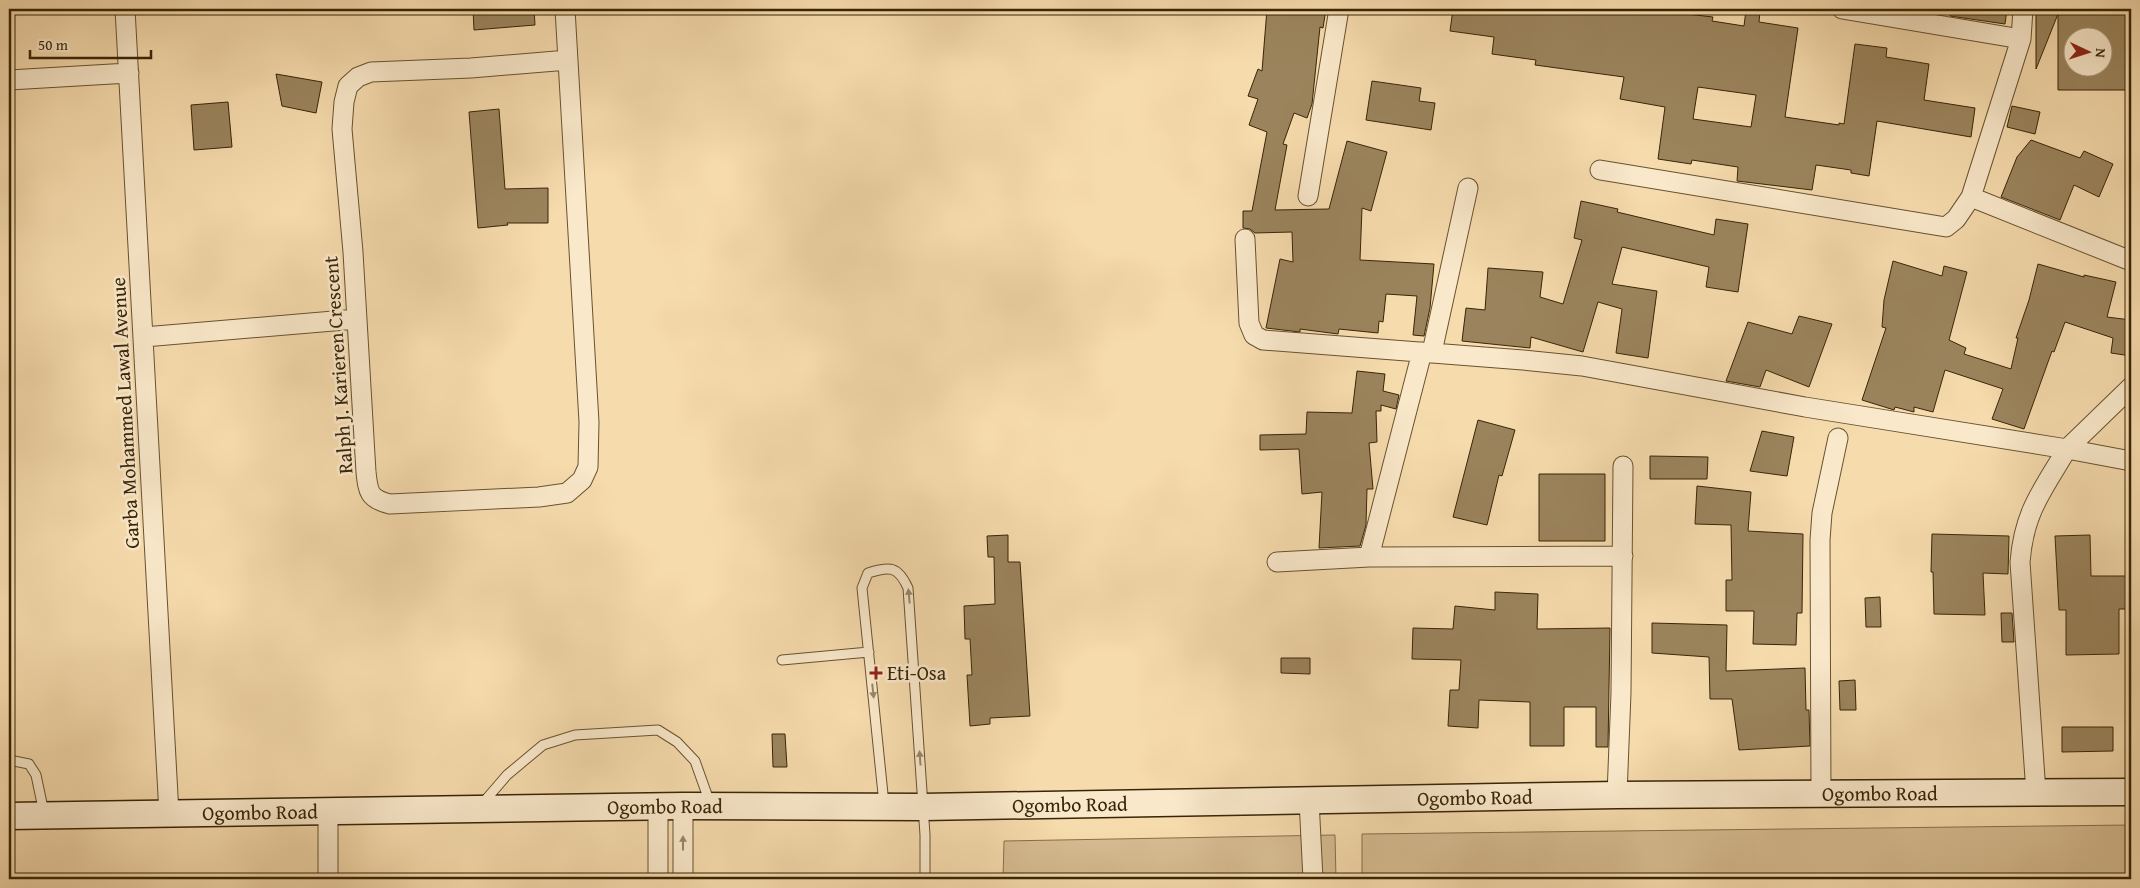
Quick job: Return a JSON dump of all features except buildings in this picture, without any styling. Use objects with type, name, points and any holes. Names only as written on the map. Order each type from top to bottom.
[{"type":"main road","name":"Ogombo Road","points":[[9,816],[671,806],[923,807],[1618,795],[2131,792]]},
{"type":"street","name":"Garba Mohammed Lawal Avenue","points":[[125,9],[168,814]]},
{"type":"street","name":"Ralph J. Karieren Crescent","points":[[565,9],[568,60],[589,422],[588,467],[577,487],[567,492],[539,497],[390,504],[373,498],[368,488],[366,472],[354,252],[342,129],[344,102],[348,86],[358,77],[371,72],[471,68],[568,60]]},
{"type":"street","points":[[1308,196],[1339,9]]},
{"type":"street","points":[[1842,9],[2021,39]]},
{"type":"street","points":[[1600,170],[1941,227],[1950,224],[1971,197],[2021,39],[2023,9]]},
{"type":"street","points":[[9,80],[129,73]]},
{"type":"street","points":[[1369,558],[1427,352],[1468,188]]},
{"type":"street","points":[[1971,197],[2131,261]]},
{"type":"street","points":[[1245,239],[1249,323],[1251,330],[1258,338],[1274,341],[1582,366],[1814,408],[2131,460]]},
{"type":"street","points":[[144,337],[357,320]]},
{"type":"street","points":[[2036,793],[2020,562],[2022,538],[2031,509],[2067,449],[2131,387]]},
{"type":"street","points":[[1821,795],[1820,540],[1822,513],[1838,438]]},
{"type":"street","points":[[1618,795],[1623,556],[1622,466]]},
{"type":"street","points":[[1277,562],[1369,558],[1623,556]]},
{"type":"street","points":[[1309,800],[1313,879]]},
{"type":"street","points":[[658,879],[671,806]]},
{"type":"street","points":[[671,806],[684,879]]},
{"type":"street","points":[[328,811],[328,879]]},
{"type":"lane","points":[[884,807],[862,588],[868,573],[880,569],[895,569],[902,574],[908,588],[925,835],[924,879]]},
{"type":"lane","points":[[782,660],[869,652]]},
{"type":"lane","points":[[477,809],[507,775],[543,745],[575,735],[658,730],[677,742],[695,762],[711,806]]},
{"type":"lane","points":[[9,760],[29,764],[33,770],[36,775],[44,815]]},
{"type":"shaded area","points":[[2131,825],[2131,879],[1362,879],[1362,834]]},
{"type":"shaded area","points":[[1335,835],[1336,879],[1003,879],[1004,841]]},
{"type":"place","name":"Eti-Osa","points":[[876,673]]}]
